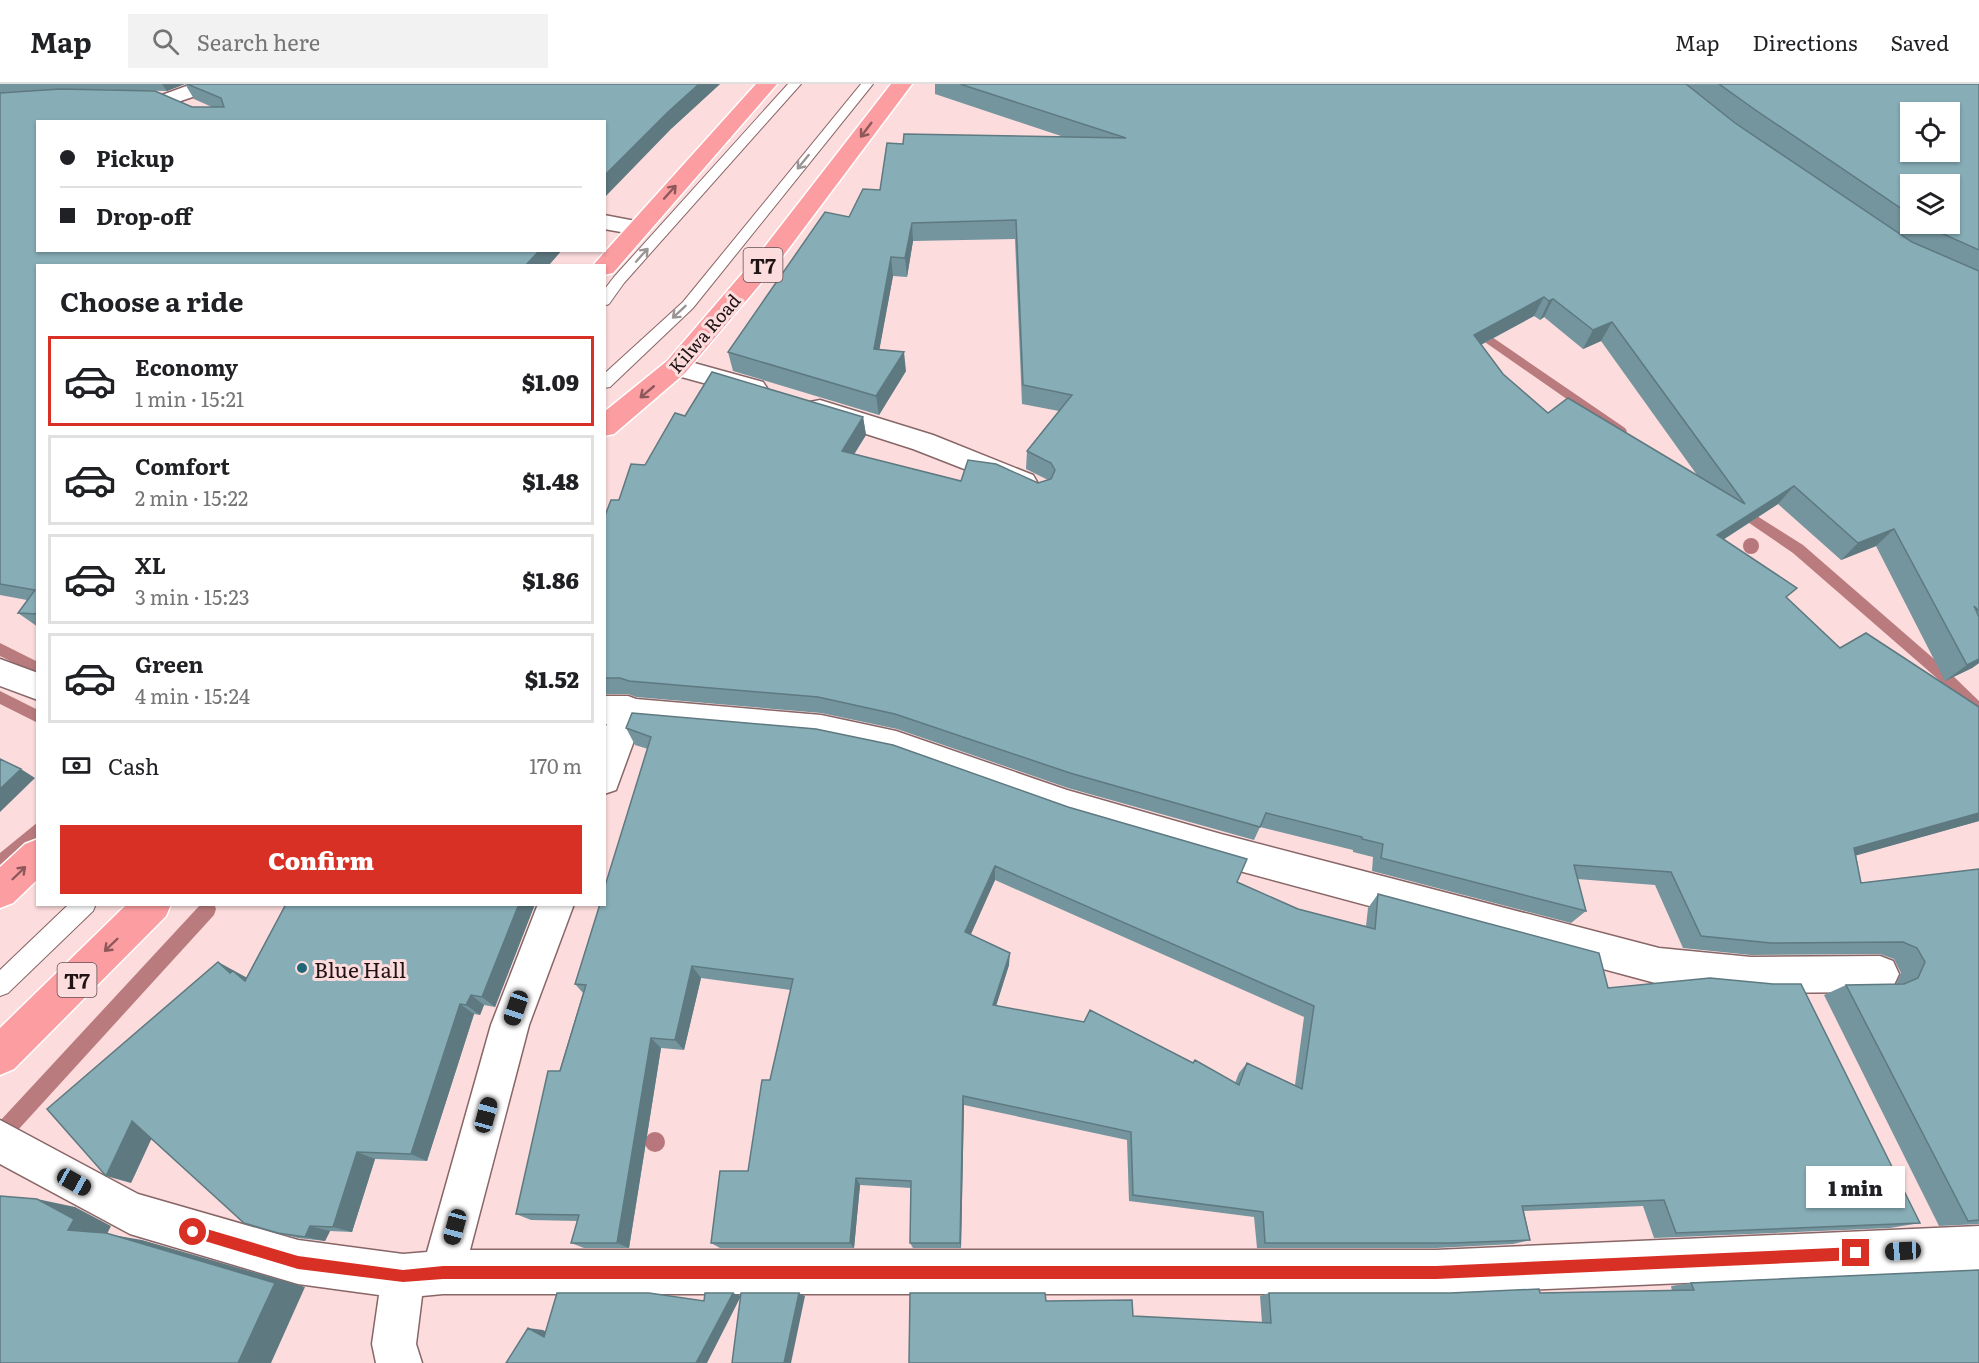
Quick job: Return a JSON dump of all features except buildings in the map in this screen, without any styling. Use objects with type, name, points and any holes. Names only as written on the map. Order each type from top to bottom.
[{"type":"highway","points":[[606,266],[767,84]]},
{"type":"highway","name":"Kilwa Road","points":[[606,425],[676,367],[768,259],[902,84]]},
{"type":"highway","points":[[0,891],[36,857]]},
{"type":"highway","name":"T7","points":[[0,1055],[151,906]]},
{"type":"street","points":[[197,110],[159,99],[212,84]]},
{"type":"street","points":[[606,222],[638,228]]},
{"type":"street","points":[[676,367],[706,374],[919,439],[980,461],[1038,489]]},
{"type":"street","points":[[0,672],[36,686]]},
{"type":"street","points":[[606,768],[616,710],[821,729],[896,745],[1066,805],[1166,834],[1659,966],[1751,975],[1798,991],[1880,974]]},
{"type":"street","points":[[399,1363],[394,1344],[423,1274],[510,1025],[555,906]]},
{"type":"street","points":[[0,1141],[130,1213],[298,1262],[423,1274],[1436,1272],[1918,1234],[1979,1248]]},
{"type":"lane","points":[[606,298],[795,84]]},
{"type":"lane","points":[[606,381],[688,305],[867,84]]},
{"type":"lane","points":[[0,985],[83,906]]},
{"type":"waterway","points":[[1473,328],[1621,431]]},
{"type":"waterway","points":[[1738,509],[1798,549],[1944,676],[1979,711]]},
{"type":"waterway","points":[[0,649],[36,668]]},
{"type":"waterway","points":[[0,697],[36,716]]},
{"type":"waterway","points":[[0,863],[36,831]]},
{"type":"waterway","points":[[0,1135],[208,909]]},
{"type":"place","name":"Blue Hall","points":[[302,968]]},
{"type":"route","points":[[193,1232],[298,1262],[403,1276],[443,1272],[1436,1272],[1856,1253]]}]
